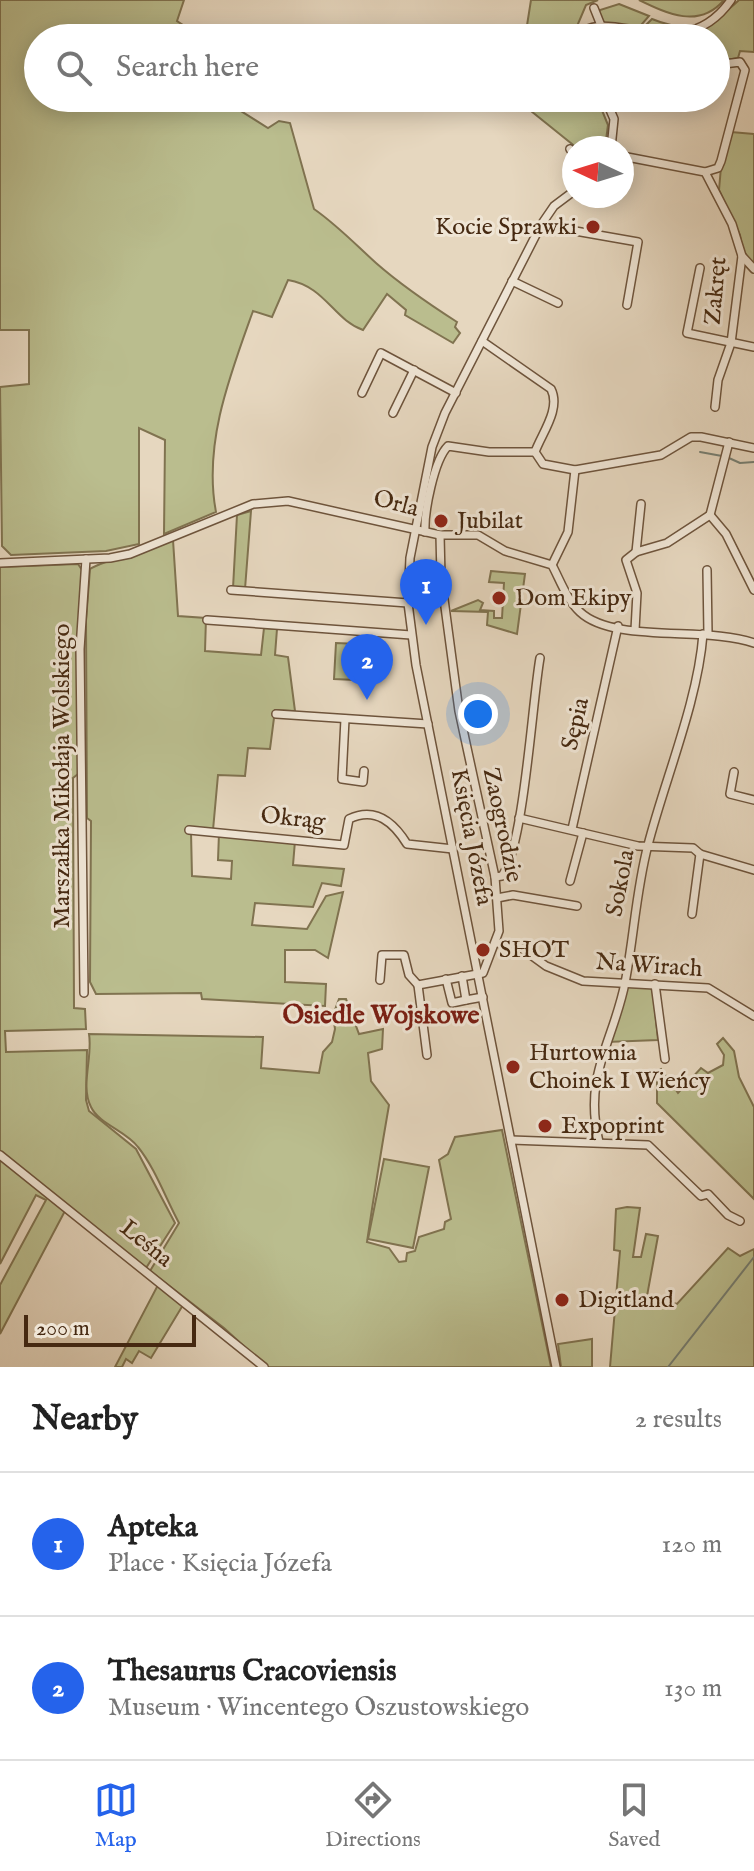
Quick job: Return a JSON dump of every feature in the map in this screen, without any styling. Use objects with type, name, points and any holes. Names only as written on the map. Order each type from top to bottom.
[{"type":"street","points":[[671,22],[706,20],[731,0]]},
{"type":"street","points":[[582,24],[594,8],[605,2]]},
{"type":"street","points":[[594,8],[600,24]]},
{"type":"street","points":[[634,158],[705,172],[718,168],[745,70],[740,62],[730,63]]},
{"type":"street","points":[[611,112],[614,119],[612,136]]},
{"type":"street","name":"Zakręt","points":[[705,172],[732,224],[742,256],[731,343],[718,380],[715,407]]},
{"type":"street","name":"Księcia Józefa","points":[[556,1367],[428,724],[408,603],[414,529],[432,447],[541,225],[562,200]]},
{"type":"street","points":[[541,225],[638,242],[627,305]]},
{"type":"street","points":[[742,256],[754,269]]},
{"type":"street","points":[[700,268],[687,333],[754,347]]},
{"type":"street","points":[[512,281],[558,303]]},
{"type":"street","points":[[482,341],[554,396],[555,405],[535,452]]},
{"type":"street","points":[[362,393],[381,353],[456,393]]},
{"type":"street","points":[[393,413],[414,370]]},
{"type":"street","points":[[535,452],[543,464],[575,470],[661,455],[691,437],[754,448]]},
{"type":"street","points":[[635,630],[637,593],[626,560],[636,552],[667,543],[710,515],[729,442]]},
{"type":"street","points":[[425,532],[424,515],[439,458],[448,446],[489,452],[535,452]]},
{"type":"street","points":[[575,470],[568,532],[552,565],[582,614],[635,630],[706,634],[754,643]]},
{"type":"street","name":"Orla","points":[[0,563],[130,554],[220,516],[268,502],[317,505],[440,535],[452,532],[478,535],[505,551],[552,565]]},
{"type":"street","points":[[636,552],[641,504]]},
{"type":"street","points":[[710,515],[726,534],[754,590]]},
{"type":"street","name":"Zaogrodzie","points":[[440,535],[441,577],[459,711],[495,877],[497,943]]},
{"type":"street","name":"Marszałka Mikołaja Wolskiego","points":[[84,993],[80,649],[86,559]]},
{"type":"street","points":[[706,634],[707,570]]},
{"type":"street","points":[[231,590],[408,603]]},
{"type":"street","points":[[207,620],[411,635]]},
{"type":"street","name":"Sępia","points":[[572,829],[618,626]]},
{"type":"street","name":"Sokola","points":[[599,1142],[594,1107],[598,1064],[625,982],[647,847],[706,634]]},
{"type":"street","points":[[495,877],[502,876],[508,868],[519,818],[540,658]]},
{"type":"street","points":[[276,714],[428,724]]},
{"type":"street","points":[[345,719],[342,779],[363,782],[364,771]]},
{"type":"street","points":[[734,772],[730,794],[754,800]]},
{"type":"street","name":"Okrąg","points":[[189,830],[344,845],[349,819],[373,816],[397,826],[407,844],[453,849]]},
{"type":"street","points":[[519,818],[647,847],[693,848],[700,854],[754,870]]},
{"type":"street","points":[[570,881],[583,833]]},
{"type":"street","points":[[692,914],[700,854]]},
{"type":"street","points":[[497,898],[513,895],[577,906]]},
{"type":"street","points":[[418,985],[478,974],[487,969],[497,943]]},
{"type":"street","name":"Na Wirach","points":[[497,943],[517,945],[546,966],[577,979],[708,988],[754,1016]]},
{"type":"street","points":[[380,980],[382,955],[404,955],[409,975],[418,985],[427,1055]]},
{"type":"street","points":[[462,976],[466,1000]]},
{"type":"street","points":[[446,979],[452,1003],[483,997]]},
{"type":"street","points":[[655,984],[665,1059]]},
{"type":"street","points":[[511,1140],[638,1143],[655,1149],[701,1196],[708,1194],[728,1215],[740,1221]]},
{"type":"street","name":"Leśna","points":[[0,1155],[264,1367]]},
{"type":"green space","points":[[0,0],[184,0],[177,21],[182,24],[24,24],[24,112],[242,112],[268,128],[279,121],[290,123],[314,209],[395,279],[457,322],[455,327],[460,333],[453,343],[405,315],[406,310],[387,294],[363,330],[344,319],[311,289],[288,280],[272,317],[253,311],[228,385],[213,461],[216,512],[164,534],[165,440],[139,428],[139,544],[106,551],[11,555],[2,546],[0,387],[29,384],[29,330],[0,330]]},
{"type":"green space","points":[[531,0],[598,0],[586,5],[578,24],[527,24]]},
{"type":"green space","points":[[639,0],[724,0],[704,14],[683,16]]},
{"type":"green space","points":[[739,0],[754,0],[754,52],[740,51],[738,58],[730,59],[730,24],[702,24]]},
{"type":"green space","points":[[619,4],[649,16],[642,24],[601,24],[597,17],[600,10]]},
{"type":"green space","points":[[652,19],[665,24],[647,24]]},
{"type":"green space","points":[[532,112],[603,112],[608,125],[607,136],[562,136]]},
{"type":"green space","points":[[731,132],[754,134],[754,267],[743,253],[740,235],[719,190],[721,167]]},
{"type":"green space","points":[[251,511],[245,589],[233,588],[237,515]]},
{"type":"green space","points":[[173,540],[178,616],[206,618],[205,651],[261,655],[264,628],[277,629],[275,655],[288,657],[295,711],[275,710],[270,749],[248,748],[245,776],[218,775],[213,830],[191,832],[192,876],[231,879],[232,861],[218,860],[219,833],[295,841],[293,865],[344,869],[341,886],[322,883],[313,907],[255,903],[252,925],[307,929],[326,896],[343,892],[328,958],[315,950],[285,950],[285,982],[326,984],[325,1006],[202,999],[201,993],[96,994],[90,982],[91,821],[87,818],[86,621],[90,569]]},
{"type":"green space","points":[[78,564],[82,570],[78,632],[78,774],[73,778],[74,1008],[85,1009],[86,1029],[5,1031],[6,1052],[87,1050],[86,1100],[89,1111],[136,1149],[175,1223],[146,1268],[0,1153],[0,567]]},
{"type":"green space","points":[[491,571],[525,574],[517,634],[487,625],[488,612],[451,611],[478,600],[483,603],[480,610],[494,611],[494,618],[502,618],[504,583],[489,582]]},
{"type":"green space","points":[[336,643],[358,644],[355,680],[334,679]]},
{"type":"green space","points":[[627,985],[649,986],[653,990],[658,1040],[607,1042]]},
{"type":"green space","points":[[339,999],[346,999],[359,1034],[383,1029],[382,1049],[368,1053],[371,1081],[389,1105],[367,1242],[389,1248],[399,1262],[406,1261],[407,1253],[415,1251],[419,1237],[444,1229],[445,1222],[451,1219],[439,1160],[448,1154],[455,1137],[502,1130],[551,1367],[267,1367],[224,1328],[150,1271],[179,1223],[138,1147],[100,1118],[91,1107],[87,1090],[89,1034],[263,1037],[261,1068],[319,1073],[323,1052],[332,1042],[335,1029],[333,1015]]},
{"type":"green space","points":[[723,1038],[734,1051],[739,1077],[754,1107],[754,1199],[657,1103],[657,1071],[661,1069],[678,1093],[701,1068],[708,1073],[723,1065],[724,1055],[717,1044]]},
{"type":"green space","points":[[0,1157],[66,1209],[0,1334],[0,1285],[46,1200],[36,1195],[0,1264]]},
{"type":"green space","points":[[384,1159],[429,1167],[413,1248],[368,1239]]},
{"type":"green space","points":[[640,1208],[633,1257],[641,1257],[646,1234],[658,1236],[647,1296],[677,1304],[728,1248],[740,1256],[754,1249],[754,1367],[610,1367],[620,1251],[614,1250],[616,1209]]},
{"type":"green space","points":[[159,1283],[183,1305],[151,1358],[139,1351],[132,1363],[126,1359],[122,1367],[115,1367]]},
{"type":"green space","points":[[592,1339],[592,1367],[561,1367],[558,1344]]},
{"type":"waterway","points":[[700,452],[722,456]]},
{"type":"waterway","points":[[729,458],[740,463],[754,462]]},
{"type":"waterway","points":[[668,1367],[754,1257]]},
{"type":"place","name":"Kocie Sprawki","points":[[593,227]]},
{"type":"place","name":"Jubilat","points":[[441,521]]},
{"type":"place","name":"Dom Ekipy","points":[[499,598]]},
{"type":"place","name":"Apteka","points":[[426,625]]},
{"type":"place","name":"Thesaurus Cracoviensis","points":[[367,700]]},
{"type":"place","name":"SHOT","points":[[483,950]]},
{"type":"place","name":"Hurtownia Choinek I Wieńcy","points":[[513,1067]]},
{"type":"place","name":"Expoprint","points":[[545,1126]]},
{"type":"place","name":"Digitland","points":[[562,1300]]},
{"type":"district","name":"Osiedle Wojskowe","points":[[381,1015]]}]
